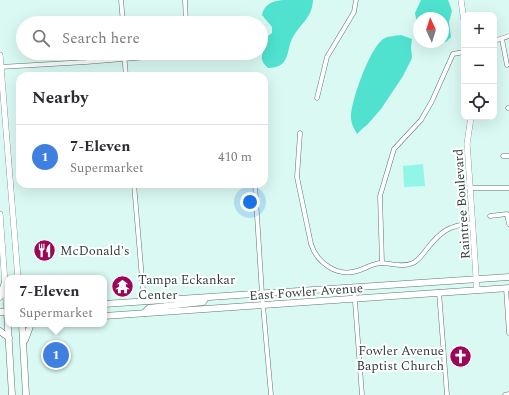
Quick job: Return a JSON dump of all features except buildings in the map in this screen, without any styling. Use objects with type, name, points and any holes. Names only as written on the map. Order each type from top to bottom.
[{"type":"main road","points":[[461,0],[463,12]]},
{"type":"main road","points":[[0,55],[18,275]]},
{"type":"main road","name":"Raintree Boulevard","points":[[471,120],[467,144],[477,290]]},
{"type":"main road","points":[[0,214],[5,282],[0,297]]},
{"type":"main road","name":"East Fowler Avenue","points":[[107,304],[509,277]]},
{"type":"main road","name":"East Fowler Avenue","points":[[107,316],[508,287]]},
{"type":"main road","points":[[144,313],[149,308],[203,302],[206,298]]},
{"type":"main road","points":[[8,327],[12,395]]},
{"type":"main road","points":[[22,327],[26,395]]},
{"type":"main road","points":[[24,344],[30,327]]},
{"type":"main road","points":[[0,332],[9,338]]},
{"type":"street","points":[[121,0],[122,16]]},
{"type":"street","points":[[185,0],[186,16]]},
{"type":"street","points":[[317,98],[327,57],[331,48],[354,12],[356,0]]},
{"type":"street","points":[[497,40],[509,36]]},
{"type":"street","points":[[502,39],[507,65]]},
{"type":"street","points":[[382,263],[380,196],[394,149],[421,120],[432,101],[453,54],[461,53]]},
{"type":"street","points":[[0,67],[109,60]]},
{"type":"street","points":[[125,60],[126,72]]},
{"type":"street","points":[[300,133],[298,182],[312,244],[317,257],[328,267],[342,272],[357,271],[374,264],[382,263],[404,265],[412,264],[418,260],[438,234],[449,228],[472,223]]},
{"type":"street","points":[[503,156],[509,156]]},
{"type":"street","points":[[134,188],[144,302]]},
{"type":"street","points":[[255,188],[262,294],[271,395]]},
{"type":"street","points":[[469,188],[509,188]]},
{"type":"street","points":[[490,216],[507,214],[509,224]]},
{"type":"street","points":[[508,287],[509,333]]},
{"type":"street","points":[[354,288],[362,395]]},
{"type":"street","points":[[439,292],[447,395]]},
{"type":"street","points":[[505,395],[509,394]]},
{"type":"shaded area","points":[[313,0],[311,11],[291,40],[285,60],[278,66],[268,68],[262,60],[268,60],[268,36],[272,33],[272,27],[268,22],[268,16],[262,15],[267,6],[276,1]]},
{"type":"shaded area","points":[[421,0],[448,0],[452,11],[449,22],[449,12],[415,12]]},
{"type":"shaded area","points":[[449,22],[451,37],[449,39]]},
{"type":"shaded area","points":[[401,35],[412,39],[412,58],[403,76],[381,109],[357,134],[351,117],[352,109],[358,87],[368,61],[380,42],[385,38]]},
{"type":"shaded area","points":[[423,164],[425,186],[404,187],[403,166]]},
{"type":"place","name":"McDonald's","points":[[45,250]]},
{"type":"place","name":"Tampa Eckankar Center","points":[[123,286]]},
{"type":"place","name":"7-Eleven","points":[[56,355]]},
{"type":"place","name":"Fowler Avenue Baptist Church","points":[[460,357]]}]
